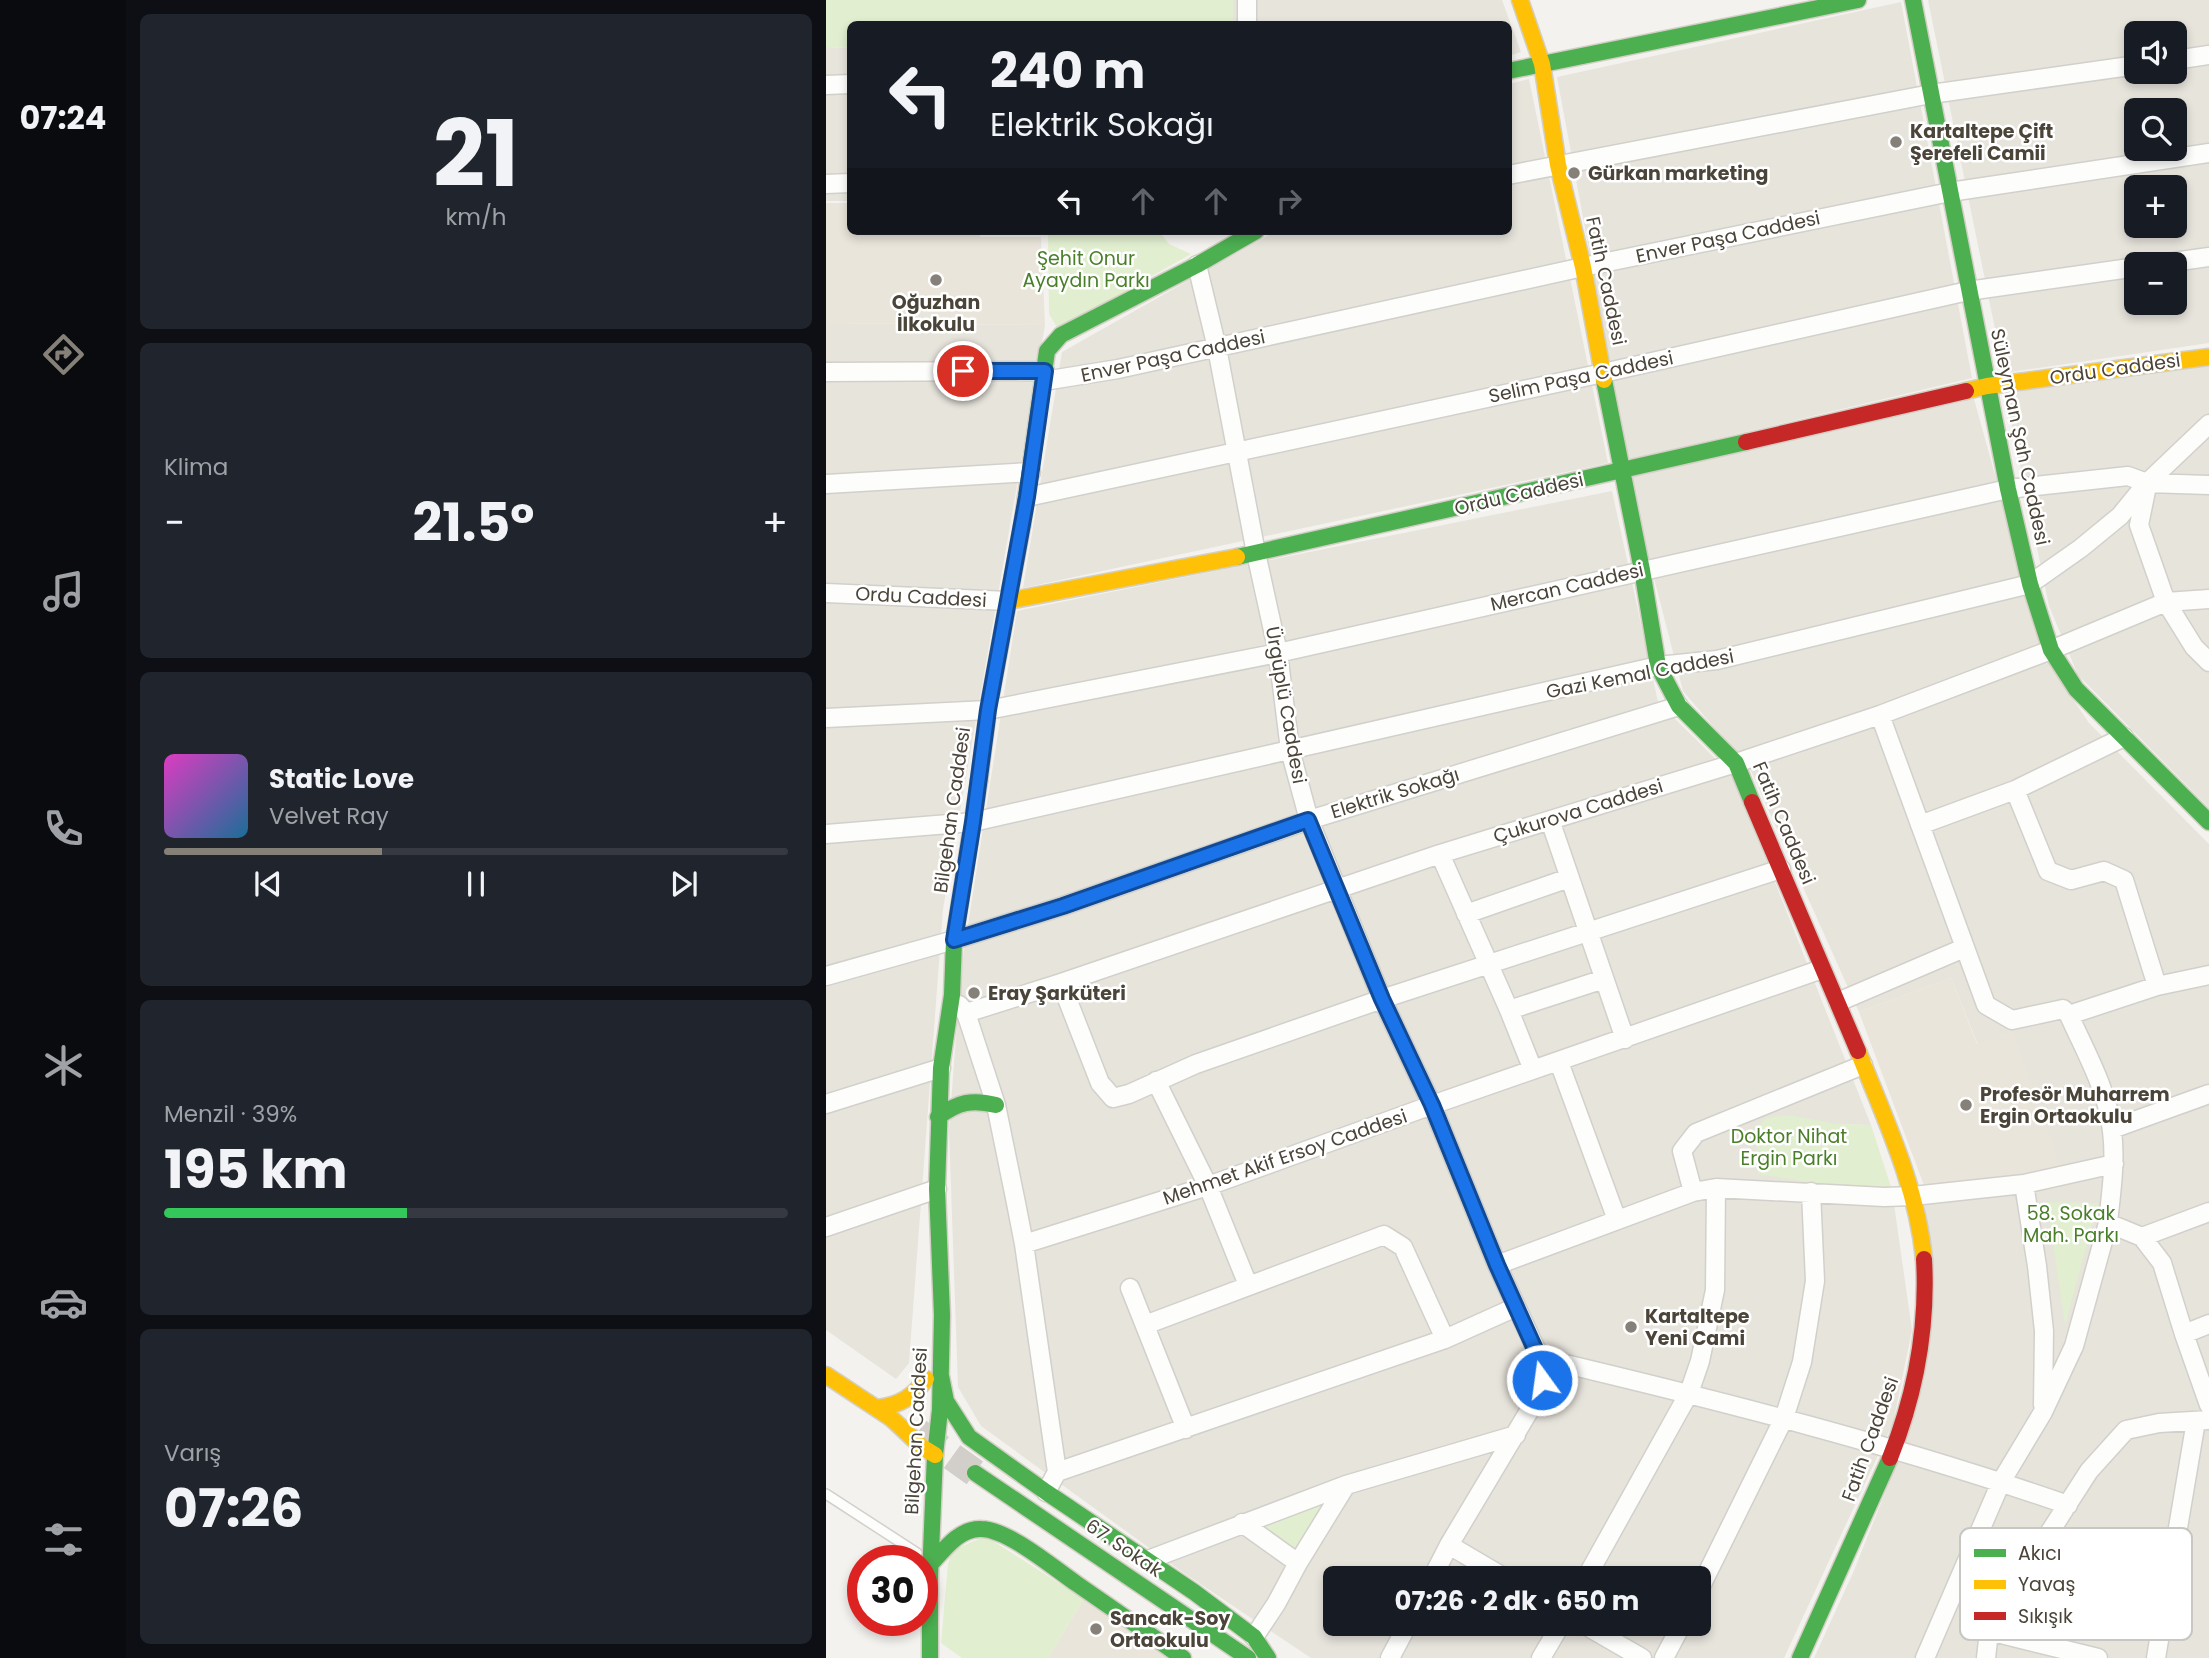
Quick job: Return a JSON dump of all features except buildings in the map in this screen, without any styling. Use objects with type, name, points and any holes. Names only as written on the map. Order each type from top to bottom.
[{"type":"street","points":[[1247,0],[1247,21]]},
{"type":"street","name":"Fatih Caddesi","points":[[1520,0],[1542,64],[1558,165],[1583,267],[1642,570],[1658,667],[1679,706],[1736,763],[1822,969],[1839,1002],[1913,1196],[1923,1242],[1923,1335],[1918,1368],[1893,1449],[1800,1658]]},
{"type":"street","points":[[1512,70],[1858,0]]},
{"type":"street","name":"Süleyman Şah Caddesi","points":[[1913,0],[2008,489],[2029,584],[2051,650],[2076,689],[2209,822]]},
{"type":"street","points":[[2187,58],[2209,55]]},
{"type":"street","points":[[1512,174],[1931,94],[2124,67]]},
{"type":"street","points":[[826,85],[847,85]]},
{"type":"street","name":"Enver Paşa Caddesi","points":[[826,372],[1045,376],[1118,369],[1583,267],[1950,191],[2209,153]]},
{"type":"street","points":[[826,184],[847,183]]},
{"type":"street","name":"Bilgehan Caddesi","points":[[922,1545],[929,1451],[940,1410],[933,1378],[942,1284],[937,1189],[938,1117],[941,1068],[952,995],[954,940],[988,710],[1031,472],[1047,351],[1060,335],[1198,265],[1249,235]]},
{"type":"street","points":[[2187,260],[2209,257]]},
{"type":"street","name":"Ürgüplü Caddesi","points":[[1198,265],[1278,653],[1290,750],[1308,820],[1382,999],[1432,1105],[1497,1265],[1539,1358],[1542,1380],[1532,1406],[1438,1566]]},
{"type":"street","name":"Selim Paşa Caddesi","points":[[1027,497],[1604,373],[1968,291],[2124,269]]},
{"type":"street","name":"Ordu Caddesi","points":[[826,593],[1008,601],[1256,553],[1987,386],[2209,357]]},
{"type":"street","name":"Gazi Kemal Caddesi","points":[[826,834],[973,822],[1658,667],[1717,660],[2029,584],[2081,548],[2120,516],[2147,483],[2209,425]]},
{"type":"street","points":[[826,484],[1031,472]]},
{"type":"street","name":"Mercan Caddesi","points":[[826,718],[988,710],[1278,653],[2008,489],[2128,476],[2147,483],[2209,485]]},
{"type":"street","points":[[2147,483],[2140,525],[2166,602],[2194,647],[2209,662]]},
{"type":"street","name":"Çukurova Caddesi","points":[[966,1013],[1440,854],[1736,763],[1880,715],[2051,650],[2166,602],[2209,599]]},
{"type":"street","name":"Elektrik Sokağı","points":[[826,975],[954,940],[1063,906],[1308,820],[1679,706]]},
{"type":"street","points":[[1880,715],[1986,1005],[2012,1020],[2063,1009],[2069,1015],[2101,1090],[2112,1129],[2114,1164],[2108,1223],[2074,1346],[2043,1412],[2001,1482],[1981,1528]]},
{"type":"street","points":[[1920,825],[2015,790],[2124,737]]},
{"type":"street","points":[[2015,790],[2048,871],[2071,880],[2104,871],[2124,880],[2157,986]]},
{"type":"street","points":[[1549,820],[1625,1039]]},
{"type":"street","points":[[1440,854],[1533,1070]]},
{"type":"street","points":[[1061,983],[1101,1083],[1113,1098],[1129,1094],[1196,1064],[1382,999],[1781,869]]},
{"type":"street","points":[[1466,914],[1569,878]]},
{"type":"street","points":[[1839,1002],[1964,948]]},
{"type":"street","name":"Mehmet Akif Ersoy Caddesi","points":[[1024,1244],[1208,1186],[1822,969]]},
{"type":"street","points":[[2069,1015],[2157,986],[2209,975]]},
{"type":"street","points":[[1509,1010],[1604,979]]},
{"type":"street","points":[[952,995],[966,1013],[996,1105],[1024,1244],[1057,1472],[1046,1492]]},
{"type":"street","points":[[1559,1062],[1617,1220]]},
{"type":"street","points":[[1693,1192],[1682,1151],[1696,1133],[1863,1065]]},
{"type":"street","points":[[826,1104],[941,1068]]},
{"type":"street","points":[[1156,1082],[1208,1186],[1248,1285]]},
{"type":"street","points":[[2112,1129],[2209,1094]]},
{"type":"street","points":[[938,1117],[955,1104],[965,1101],[976,1099],[996,1105]]},
{"type":"street","points":[[1497,1265],[1693,1192],[1716,1188],[1884,1197],[1913,1196],[2024,1184],[2114,1164]]},
{"type":"street","points":[[2024,1184],[2044,1331],[2043,1412]]},
{"type":"street","points":[[1593,1566],[1689,1393],[1700,1361],[1715,1290],[1716,1188]]},
{"type":"street","points":[[826,1227],[937,1189]]},
{"type":"street","points":[[1711,1566],[1784,1418],[1802,1362],[1815,1281],[1811,1192]]},
{"type":"street","points":[[2142,1237],[2209,1212]]},
{"type":"street","points":[[2108,1223],[2142,1237],[2162,1263],[2183,1334],[2209,1405]]},
{"type":"street","points":[[1145,1325],[1384,1235],[1403,1247],[1445,1339]]},
{"type":"street","points":[[1130,1288],[1186,1429]]},
{"type":"street","points":[[1057,1472],[1445,1339],[1516,1307]]},
{"type":"street","points":[[2183,1334],[2209,1324]]},
{"type":"street","points":[[1539,1358],[1784,1418],[2001,1482],[2068,1505]]},
{"type":"street","points":[[826,1376],[878,1408],[929,1451]]},
{"type":"street","points":[[878,1408],[905,1402],[933,1378],[969,1437],[1148,1560],[1254,1637],[1268,1658]]},
{"type":"street","points":[[826,1391],[897,1440],[929,1451]]},
{"type":"street","points":[[2054,1528],[2089,1471],[2126,1430],[2159,1423],[2203,1420],[2182,1528]]},
{"type":"street","points":[[1148,1560],[1346,1485],[1516,1435]]},
{"type":"street","name":"67. Sokak","points":[[975,1473],[1248,1658]]},
{"type":"street","points":[[1254,1637],[1346,1485]]},
{"type":"street","points":[[1242,1523],[1298,1563]]},
{"type":"street","name":"67. Sokak","points":[[1021,1526],[1100,1580]]},
{"type":"street","points":[[938,1548],[965,1531],[987,1528],[1002,1534],[1183,1658]]},
{"type":"street","points":[[1449,1545],[1485,1566]]},
{"type":"street","points":[[1925,1658],[1960,1577]]},
{"type":"street","name":"Bilgehan Caddesi","points":[[931,1636],[934,1655]]},
{"type":"street","points":[[1390,1658],[1402,1636]]},
{"type":"street","points":[[1541,1658],[1554,1636]]},
{"type":"street","points":[[1604,1636],[1642,1658]]},
{"type":"street","points":[[1664,1658],[1676,1636]]},
{"type":"street","points":[[1986,1658],[1988,1640]]},
{"type":"street","points":[[2025,1640],[2098,1658]]},
{"type":"street","points":[[2156,1658],[2160,1640]]},
{"type":"lane","points":[[826,1494],[901,1545]]},
{"type":"shaded area","points":[[1233,0],[1502,0],[1510,21],[1233,21]]},
{"type":"shaded area","points":[[1928,0],[2209,0],[2209,343],[2004,373]]},
{"type":"shaded area","points":[[1901,2],[1972,378],[1628,460],[1557,77]]},
{"type":"shaded area","points":[[1512,27],[1521,52],[1512,55]]},
{"type":"shaded area","points":[[826,47],[847,48],[847,201],[826,201]]},
{"type":"shaded area","points":[[1529,79],[1608,463],[1023,588],[1062,352],[1269,235],[1512,235],[1512,83]]},
{"type":"shaded area","name":"Oğuzhan İlkokulu","points":[[826,203],[847,203],[847,235],[1041,237],[1045,325],[826,323]]},
{"type":"shaded area","points":[[826,323],[1045,325],[943,909],[909,1363],[896,1379],[826,1330]]},
{"type":"shaded area","points":[[2209,362],[2209,808],[2078,675],[2049,606],[2005,392]]},
{"type":"shaded area","points":[[1974,399],[2046,659],[2089,723],[2209,844],[2209,1658],[1814,1658],[1853,1573],[1897,1463],[1925,1376],[1925,1188],[2013,1032],[1978,1045],[1951,978],[1859,1012],[1751,771],[1683,691],[1628,477]]},
{"type":"shaded area","points":[[1612,491],[1658,702],[1733,776],[1871,1125],[1838,1124],[1892,1190],[1912,1330],[1893,1423],[1784,1658],[1311,1658],[1181,1571],[981,1426],[958,1387],[949,1130],[961,970],[1017,611]]},
{"type":"shaded area","name":"Profesör Muharrem Ergin Ortaokulu","points":[[1951,978],[1977,1044],[2013,1032],[2060,1165],[2003,1179],[1925,1188],[1859,1012]]},
{"type":"shaded area","name":"Sancak-Soy Ortaokulu","points":[[1084,1599],[1168,1658],[1048,1658]]},
{"type":"green space","points":[[826,0],[1233,0],[1233,21],[847,21],[847,48],[826,47]]},
{"type":"green space","name":"Şehit Onur Ayaydın Parkı","points":[[1048,235],[1162,235],[1169,244],[1191,254],[1058,329],[1049,314]]},
{"type":"green space","name":"Doktor Nihat Ergin Parkı","points":[[1788,1115],[1838,1124],[1871,1125],[1892,1190],[1807,1182],[1758,1174],[1756,1129],[1766,1118]]},
{"type":"green space","name":"58. Sokak Mah. Parkı","points":[[2047,1202],[2098,1203],[2065,1325]]},
{"type":"green space","points":[[1332,1497],[1295,1555],[1254,1524]]},
{"type":"green space","points":[[985,1536],[1084,1599],[1048,1658],[962,1658],[941,1643],[948,1564],[952,1551]]},
{"type":"tunnel","points":[[918,1432],[975,1473]]},
{"type":"traffic: fast","points":[[1512,70],[1858,0]]},
{"type":"traffic: fast","points":[[1913,0],[2008,489],[2030,584],[2051,650],[2076,689],[2209,822]]},
{"type":"traffic: fast","points":[[1022,526],[1047,351],[1061,335],[1249,235]]},
{"type":"traffic: fast","points":[[1604,380],[1658,666],[1679,706],[1736,763],[1752,802]]},
{"type":"traffic: fast","points":[[1237,557],[1746,442]]},
{"type":"traffic: fast","points":[[930,1658],[930,1576],[935,1455],[940,1410],[942,1315],[937,1189],[941,1068],[952,995],[954,940],[979,781]]},
{"type":"traffic: fast","points":[[938,1117],[966,1103],[996,1105]]},
{"type":"traffic: fast","points":[[941,1376],[946,1401],[969,1437],[1194,1592],[1254,1637],[1268,1658]]},
{"type":"traffic: fast","points":[[1800,1658],[1890,1458]]},
{"type":"traffic: fast","points":[[975,1473],[1248,1658]]},
{"type":"traffic: fast","points":[[938,1556],[952,1541],[966,1532],[981,1529],[1004,1535],[1031,1551],[1183,1658]]},
{"type":"traffic: slow","points":[[1520,0],[1542,64],[1558,165],[1583,267],[1604,380]]},
{"type":"traffic: slow","points":[[1966,391],[2209,357]]},
{"type":"traffic: slow","points":[[979,781],[988,710],[1022,526]]},
{"type":"traffic: slow","points":[[1008,601],[1237,557]]},
{"type":"traffic: slow","points":[[1858,1051],[1907,1179],[1915,1205],[1924,1259]]},
{"type":"traffic: slow","points":[[826,1375],[891,1418],[922,1447],[935,1455]]},
{"type":"traffic: slow","points":[[878,1408],[905,1399],[926,1379]]},
{"type":"traffic: jam","points":[[1746,442],[1966,391]]},
{"type":"traffic: jam","points":[[1752,802],[1858,1051]]},
{"type":"traffic: jam","points":[[1890,1458],[1907,1409],[1918,1360],[1924,1310],[1924,1259]]},
{"type":"place","name":"Kartaltepe Çift Şerefeli Camii","points":[[1896,142]]},
{"type":"place","name":"Gürkan marketing","points":[[1574,173]]},
{"type":"place","name":"Oğuzhan İlkokulu","points":[[936,280]]},
{"type":"place","name":"Eray Şarküteri","points":[[974,993]]},
{"type":"place","name":"Profesör Muharrem Ergin Ortaokulu","points":[[1966,1105]]},
{"type":"place","name":"Kartaltepe Yeni Cami","points":[[1631,1327]]},
{"type":"place","name":"Sancak-Soy Ortaokulu","points":[[1096,1629]]},
{"type":"route","points":[[963,371],[1045,371],[1027,497],[988,710],[954,940],[1063,906],[1308,820],[1382,999],[1432,1105],[1497,1265],[1539,1358],[1542,1380]]}]
